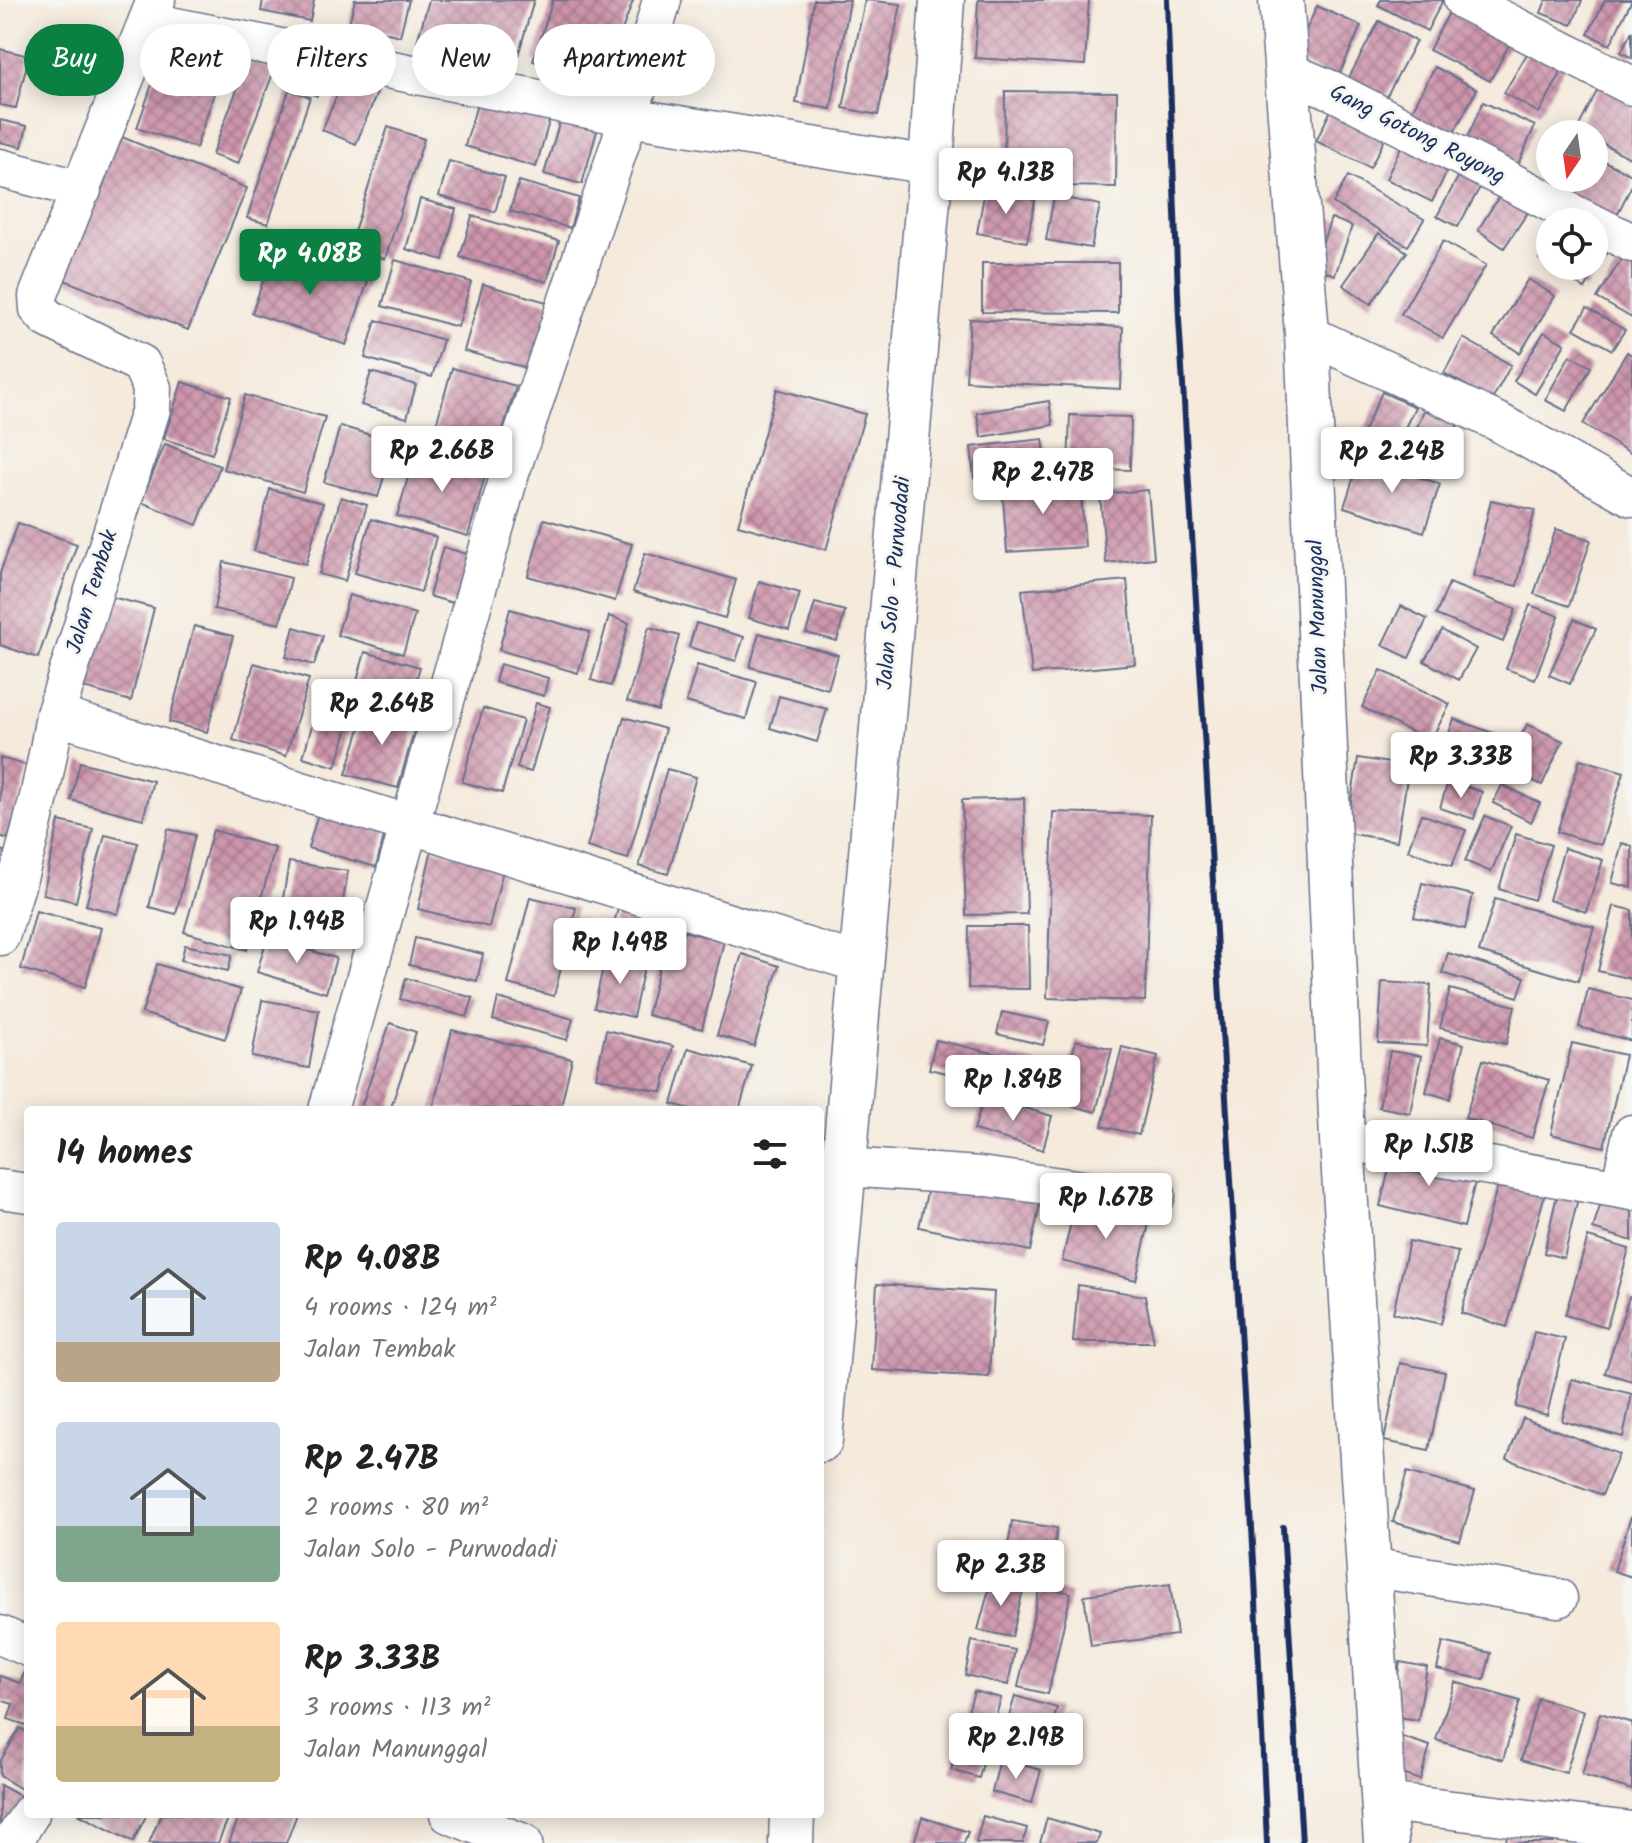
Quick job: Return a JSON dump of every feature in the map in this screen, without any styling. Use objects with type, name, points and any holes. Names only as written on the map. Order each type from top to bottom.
[{"type":"street","points":[[329,1106],[510,473],[629,117],[662,0]]},
{"type":"street","name":"Jalan Solo - Purwodadi","points":[[824,1340],[845,1167],[931,165],[942,0]]},
{"type":"street","name":"Jalan Manunggal","points":[[1281,0],[1307,334],[1342,1140],[1385,1822]]},
{"type":"street","points":[[1463,0],[1632,86]]},
{"type":"street","points":[[0,168],[82,190],[153,11],[629,117],[931,165]]},
{"type":"street","name":"Gang Gotong Royong","points":[[1286,71],[1331,90],[1563,208]]},
{"type":"street","name":"Jalan Tembak","points":[[0,936],[26,856],[55,715],[151,409],[152,388],[141,364],[47,318],[39,309],[38,296],[82,190]]},
{"type":"street","name":"Gang Gotong Royong","points":[[1608,231],[1632,243]]},
{"type":"street","points":[[1307,334],[1498,422],[1632,497]]},
{"type":"street","points":[[55,715],[862,964]]},
{"type":"street","points":[[1342,1140],[1626,1189],[1632,1134]]},
{"type":"street","points":[[845,1167],[980,1176],[1120,1195],[1156,1195]]},
{"type":"street","points":[[0,1189],[24,1192]]},
{"type":"street","points":[[1369,1567],[1558,1598]]},
{"type":"street","points":[[0,1635],[24,1645]]},
{"type":"street","points":[[12,1843],[28,1818]]},
{"type":"street","points":[[459,1818],[523,1843]]},
{"type":"street","points":[[791,1843],[792,1818]]},
{"type":"street","points":[[1385,1822],[1632,1831]]},
{"type":"building","points":[[263,0],[314,0],[310,21],[261,11]]},
{"type":"building","points":[[355,0],[409,0],[400,36],[396,35],[396,24],[349,23]]},
{"type":"building","points":[[429,0],[534,0],[518,56],[518,24],[422,24]]},
{"type":"building","points":[[553,0],[633,1],[624,24],[545,24]]},
{"type":"building","points":[[814,0],[850,0],[831,109],[796,103]]},
{"type":"building","points":[[865,0],[901,4],[878,115],[843,108]]},
{"type":"building","points":[[978,0],[1089,0],[1085,65],[975,58]]},
{"type":"building","points":[[1381,0],[1443,0],[1427,31],[1378,5]]},
{"type":"building","points":[[1546,0],[1582,0],[1572,25],[1541,13]]},
{"type":"building","points":[[1605,0],[1632,0],[1610,45],[1588,34]]},
{"type":"building","points":[[1317,6],[1361,26],[1337,80],[1293,59]]},
{"type":"building","points":[[1452,7],[1512,39],[1490,81],[1429,50]]},
{"type":"building","points":[[1379,21],[1416,41],[1383,103],[1346,83]]},
{"type":"building","points":[[1632,31],[1632,58],[1621,52]]},
{"type":"building","points":[[1531,47],[1565,66],[1539,113],[1504,93]]},
{"type":"building","points":[[0,49],[24,55],[24,76],[16,108],[0,105]]},
{"type":"building","points":[[251,53],[267,59],[267,89],[238,164],[212,155],[235,96],[251,96]]},
{"type":"building","points":[[1435,67],[1477,89],[1449,142],[1407,120]]},
{"type":"building","points":[[1601,83],[1632,99],[1632,159],[1608,146],[1608,120],[1582,120]]},
{"type":"building","points":[[1005,91],[1117,92],[1116,187],[1004,185]]},
{"type":"building","points":[[148,96],[213,96],[196,148],[137,128]]},
{"type":"building","points":[[287,96],[310,97],[268,224],[247,218]]},
{"type":"building","points":[[337,96],[376,96],[356,144],[322,130]]},
{"type":"building","points":[[479,97],[550,118],[536,167],[465,146]]},
{"type":"building","points":[[1483,102],[1535,126],[1515,171],[1463,147]]},
{"type":"building","points":[[1331,110],[1386,137],[1370,168],[1316,141]]},
{"type":"building","points":[[0,120],[27,126],[22,147],[0,142]]},
{"type":"building","points":[[560,121],[597,131],[582,184],[544,174]]},
{"type":"building","points":[[388,127],[424,139],[385,259],[349,247]]},
{"type":"building","points":[[117,135],[247,188],[188,330],[57,277]]},
{"type":"building","points":[[1403,142],[1450,165],[1432,202],[1386,179]]},
{"type":"building","points":[[449,161],[505,177],[495,212],[439,196]]},
{"type":"building","points":[[1608,163],[1632,175],[1632,185],[1615,219],[1608,215],[1608,208],[1593,208],[1562,192],[1608,192]]},
{"type":"building","points":[[1462,170],[1483,182],[1458,227],[1437,216]]},
{"type":"building","points":[[1348,176],[1424,219],[1408,246],[1333,203]]},
{"type":"building","points":[[519,181],[579,198],[570,228],[510,211]]},
{"type":"building","points":[[985,190],[1035,200],[1027,242],[977,233]]},
{"type":"building","points":[[1501,193],[1528,212],[1504,248],[1478,230]]},
{"type":"building","points":[[1054,196],[1100,205],[1091,248],[1046,240]]},
{"type":"building","points":[[420,199],[456,209],[443,260],[406,249]]},
{"type":"building","points":[[472,216],[559,241],[547,282],[460,257]]},
{"type":"building","points":[[1331,218],[1352,226],[1335,275],[1314,267]]},
{"type":"building","points":[[1379,233],[1407,252],[1371,304],[1343,285]]},
{"type":"building","points":[[1443,241],[1486,265],[1443,338],[1401,314]]},
{"type":"building","points":[[274,249],[368,281],[346,345],[252,313]]},
{"type":"building","points":[[1626,252],[1632,255],[1632,318],[1597,298]]},
{"type":"building","points":[[395,260],[471,282],[458,327],[382,306]]},
{"type":"building","points":[[982,263],[1118,263],[1118,313],[982,312]]},
{"type":"building","points":[[1528,279],[1555,296],[1520,353],[1493,336]]},
{"type":"building","points":[[1571,280],[1590,280],[1585,289]]},
{"type":"building","points":[[483,284],[550,303],[531,369],[464,351]]},
{"type":"building","points":[[1587,308],[1625,330],[1612,350],[1574,329]]},
{"type":"building","points":[[970,319],[1123,327],[1121,389],[966,381]]},
{"type":"building","points":[[376,320],[443,340],[432,377],[365,358]]},
{"type":"building","points":[[1544,332],[1565,344],[1535,394],[1514,381]]},
{"type":"building","points":[[1463,338],[1511,365],[1492,400],[1444,373]]},
{"type":"building","points":[[1627,352],[1632,355],[1632,454],[1583,424]]},
{"type":"building","points":[[1570,355],[1591,367],[1566,411],[1545,400]]},
{"type":"building","points":[[452,368],[516,386],[497,450],[434,432]]},
{"type":"building","points":[[371,372],[416,385],[407,418],[361,405]]},
{"type":"building","points":[[182,382],[231,397],[212,454],[164,439]]},
{"type":"building","points":[[777,389],[865,414],[826,550],[738,525]]},
{"type":"building","points":[[1382,392],[1415,407],[1395,449],[1363,433]]},
{"type":"building","points":[[245,395],[325,417],[303,492],[223,469]]},
{"type":"building","points":[[1049,401],[1053,425],[981,437],[977,413]]},
{"type":"building","points":[[1424,410],[1458,424],[1441,466],[1407,452]]},
{"type":"building","points":[[1070,415],[1131,417],[1130,470],[1068,468]]},
{"type":"building","points":[[340,426],[394,442],[378,497],[324,482]]},
{"type":"building","points":[[1043,439],[1047,470],[974,478],[971,447]]},
{"type":"building","points":[[165,444],[220,466],[197,525],[141,502]]},
{"type":"building","points":[[415,453],[486,473],[468,536],[397,516]]},
{"type":"building","points":[[1360,458],[1440,484],[1424,532],[1344,507]]},
{"type":"building","points":[[1080,480],[1085,547],[1007,552],[1002,484]]},
{"type":"building","points":[[270,489],[323,503],[306,564],[254,551]]},
{"type":"building","points":[[1148,490],[1154,558],[1106,563],[1100,494]]},
{"type":"building","points":[[341,497],[367,505],[345,581],[319,574]]},
{"type":"building","points":[[1491,500],[1535,510],[1517,586],[1473,576]]},
{"type":"building","points":[[371,519],[436,537],[421,592],[355,573]]},
{"type":"building","points":[[544,519],[632,544],[615,601],[528,576]]},
{"type":"building","points":[[18,523],[77,544],[38,658],[0,645],[0,573]]},
{"type":"building","points":[[1556,529],[1591,540],[1569,606],[1534,594]]},
{"type":"building","points":[[443,547],[484,559],[470,608],[429,596]]},
{"type":"building","points":[[645,553],[736,580],[725,618],[633,592]]},
{"type":"building","points":[[224,562],[291,578],[280,624],[214,609]]},
{"type":"building","points":[[1127,580],[1135,664],[1032,674],[1022,590]]},
{"type":"building","points":[[759,581],[800,593],[789,630],[749,618]]},
{"type":"building","points":[[1449,583],[1516,609],[1503,642],[1436,615]]},
{"type":"building","points":[[349,595],[415,614],[403,654],[337,635]]},
{"type":"building","points":[[108,596],[154,608],[131,701],[84,688]]},
{"type":"building","points":[[815,603],[845,611],[837,641],[806,633]]},
{"type":"building","points":[[1530,605],[1559,616],[1535,679],[1506,669]]},
{"type":"building","points":[[1401,606],[1427,619],[1409,658],[1382,645]]},
{"type":"building","points":[[510,609],[590,632],[578,673],[499,650]]},
{"type":"building","points":[[609,616],[629,623],[611,686],[591,680]]},
{"type":"building","points":[[1574,619],[1596,629],[1570,684],[1549,675]]},
{"type":"building","points":[[696,623],[744,637],[736,661],[689,647]]},
{"type":"building","points":[[194,626],[233,636],[207,732],[169,722]]},
{"type":"building","points":[[294,627],[323,636],[314,665],[286,657]]},
{"type":"building","points":[[649,627],[679,636],[658,711],[627,701]]},
{"type":"building","points":[[1442,630],[1476,649],[1459,680],[1424,661]]},
{"type":"building","points":[[759,633],[838,655],[828,689],[750,667]]},
{"type":"building","points":[[365,652],[420,667],[409,703],[355,688]]},
{"type":"building","points":[[254,663],[309,679],[286,756],[233,740]]},
{"type":"building","points":[[500,664],[548,678],[544,696],[495,682]]},
{"type":"building","points":[[697,665],[757,682],[746,719],[686,702]]},
{"type":"building","points":[[1381,670],[1450,704],[1430,742],[1362,707]]},
{"type":"building","points":[[321,694],[355,704],[336,767],[303,757]]},
{"type":"building","points":[[779,696],[827,709],[817,742],[770,728]]},
{"type":"building","points":[[536,703],[550,707],[531,772],[517,768]]},
{"type":"building","points":[[367,705],[417,720],[398,788],[346,774]]},
{"type":"building","points":[[483,708],[523,720],[502,793],[462,782]]},
{"type":"building","points":[[624,717],[665,729],[628,859],[587,847]]},
{"type":"building","points":[[1454,719],[1501,736],[1488,771],[1441,756]]},
{"type":"building","points":[[1527,724],[1563,741],[1542,785],[1506,769]]},
{"type":"building","points":[[0,758],[29,766],[8,839],[0,836]]},
{"type":"building","points":[[1358,758],[1409,766],[1397,841],[1346,833]]},
{"type":"building","points":[[1580,759],[1624,772],[1601,845],[1557,832]]},
{"type":"building","points":[[80,762],[153,781],[143,819],[71,800]]},
{"type":"building","points":[[667,769],[696,777],[668,874],[639,866]]},
{"type":"building","points":[[1448,781],[1482,792],[1474,819],[1440,808]]},
{"type":"building","points":[[1502,785],[1540,803],[1531,822],[1493,803]]},
{"type":"building","points":[[1024,798],[1027,914],[966,915],[962,800]]},
{"type":"building","points":[[321,803],[388,821],[376,867],[308,848]]},
{"type":"building","points":[[1053,812],[1151,815],[1145,1001],[1047,998]]},
{"type":"building","points":[[1421,814],[1466,830],[1452,866],[1408,850]]},
{"type":"building","points":[[1485,816],[1511,826],[1491,872],[1465,861]]},
{"type":"building","points":[[59,821],[93,829],[76,902],[43,894]]},
{"type":"building","points":[[168,829],[195,835],[176,914],[149,907]]},
{"type":"building","points":[[213,830],[275,848],[247,950],[184,932]]},
{"type":"building","points":[[1516,834],[1551,845],[1534,900],[1499,889]]},
{"type":"building","points":[[105,835],[138,843],[118,914],[86,905]]},
{"type":"building","points":[[1622,843],[1632,846],[1632,888],[1612,883]]},
{"type":"building","points":[[1564,848],[1603,860],[1586,912],[1549,900]]},
{"type":"building","points":[[432,849],[504,866],[489,927],[418,909]]},
{"type":"building","points":[[0,850],[8,852],[0,884]]},
{"type":"building","points":[[289,862],[348,871],[336,945],[277,935]]},
{"type":"building","points":[[1422,883],[1473,895],[1465,929],[1414,917]]},
{"type":"building","points":[[530,897],[576,908],[554,996],[508,984]]},
{"type":"building","points":[[1495,899],[1594,927],[1578,981],[1479,952]]},
{"type":"building","points":[[620,902],[654,912],[643,950],[609,940]]},
{"type":"building","points":[[1614,906],[1632,910],[1632,979],[1598,971]]},
{"type":"building","points":[[36,911],[101,928],[85,987],[21,969]]},
{"type":"building","points":[[969,926],[1028,926],[1029,989],[968,988]]},
{"type":"building","points":[[669,928],[724,941],[702,1029],[647,1015]]},
{"type":"building","points":[[267,938],[336,958],[326,993],[257,972]]},
{"type":"building","points":[[415,938],[483,954],[477,981],[409,965]]},
{"type":"building","points":[[185,945],[232,955],[228,971],[181,960]]},
{"type":"building","points":[[1448,953],[1525,977],[1518,997],[1442,973]]},
{"type":"building","points":[[606,954],[645,963],[633,1017],[594,1008]]},
{"type":"building","points":[[742,954],[779,966],[754,1046],[717,1035]]},
{"type":"building","points":[[157,964],[241,990],[225,1039],[142,1013]]},
{"type":"building","points":[[406,978],[473,998],[467,1017],[400,999]]},
{"type":"building","points":[[1382,982],[1431,985],[1427,1046],[1378,1043]]},
{"type":"building","points":[[1450,989],[1515,1006],[1506,1044],[1440,1028]]},
{"type":"building","points":[[1588,989],[1632,1000],[1632,1041],[1579,1027]]},
{"type":"building","points":[[498,998],[573,1019],[567,1040],[493,1020]]},
{"type":"building","points":[[262,1000],[319,1010],[309,1068],[252,1057]]},
{"type":"building","points":[[1002,1012],[1049,1022],[1043,1045],[997,1034]]},
{"type":"building","points":[[390,1023],[416,1032],[391,1106],[361,1106]]},
{"type":"building","points":[[452,1030],[572,1059],[561,1106],[433,1106]]},
{"type":"building","points":[[606,1030],[673,1046],[662,1092],[596,1077]]},
{"type":"building","points":[[1440,1038],[1464,1044],[1450,1099],[1426,1092]]},
{"type":"building","points":[[936,1040],[1058,1068],[1052,1097],[929,1069]]},
{"type":"building","points":[[1076,1040],[1112,1049],[1096,1112],[1060,1103]]},
{"type":"building","points":[[1572,1043],[1625,1055],[1604,1147],[1551,1134]]},
{"type":"building","points":[[1122,1047],[1158,1056],[1139,1135],[1102,1126]]},
{"type":"building","points":[[688,1048],[752,1066],[740,1106],[672,1104]]},
{"type":"building","points":[[1390,1051],[1421,1056],[1410,1113],[1379,1107]]},
{"type":"building","points":[[1483,1060],[1549,1080],[1532,1138],[1465,1118]]},
{"type":"building","points":[[984,1096],[1052,1116],[1043,1150],[974,1130]]},
{"type":"building","points":[[1394,1149],[1478,1170],[1464,1227],[1380,1206]]},
{"type":"building","points":[[931,1176],[1041,1199],[1030,1251],[919,1227]]},
{"type":"building","points":[[1499,1181],[1545,1194],[1507,1327],[1461,1313]]},
{"type":"building","points":[[1558,1190],[1579,1194],[1564,1258],[1544,1253]]},
{"type":"building","points":[[1602,1199],[1632,1208],[1632,1241],[1593,1229]]},
{"type":"building","points":[[1075,1205],[1150,1219],[1136,1280],[1062,1261]]},
{"type":"building","points":[[1588,1237],[1629,1249],[1607,1327],[1565,1315]]},
{"type":"building","points":[[1409,1241],[1458,1252],[1441,1324],[1393,1313]]},
{"type":"building","points":[[877,1284],[994,1292],[989,1377],[872,1370]]},
{"type":"building","points":[[1078,1285],[1145,1296],[1154,1342],[1073,1342]]},
{"type":"building","points":[[1629,1297],[1632,1298],[1632,1381],[1605,1373]]},
{"type":"building","points":[[1534,1332],[1565,1339],[1547,1415],[1516,1407]]},
{"type":"building","points":[[1400,1363],[1445,1372],[1429,1450],[1384,1441]]},
{"type":"building","points":[[1572,1379],[1632,1394],[1623,1437],[1562,1421]]},
{"type":"building","points":[[1523,1418],[1619,1454],[1602,1495],[1507,1459]]},
{"type":"building","points":[[1407,1472],[1475,1491],[1460,1541],[1393,1522]]},
{"type":"building","points":[[1632,1516],[1632,1577],[1614,1571]]},
{"type":"building","points":[[1012,1521],[1057,1528],[1051,1573],[1005,1566]]},
{"type":"building","points":[[992,1578],[1024,1586],[1012,1637],[978,1630]]},
{"type":"building","points":[[1170,1584],[1177,1635],[1091,1646],[1084,1595]]},
{"type":"building","points":[[1040,1586],[1071,1593],[1048,1694],[1018,1687]]},
{"type":"building","points":[[972,1641],[1015,1650],[1008,1685],[965,1675]]},
{"type":"building","points":[[1443,1642],[1491,1653],[1484,1680],[1437,1669]]},
{"type":"building","points":[[1400,1662],[1427,1667],[1418,1720],[1391,1716]]},
{"type":"building","points":[[24,1674],[24,1725],[8,1719],[13,1704],[0,1700],[0,1676],[20,1683]]},
{"type":"building","points":[[1455,1682],[1520,1701],[1503,1760],[1436,1740]]},
{"type":"building","points":[[974,1691],[1001,1698],[979,1778],[951,1770]]},
{"type":"building","points":[[1015,1696],[1057,1708],[1043,1759],[1000,1748]]},
{"type":"building","points":[[1538,1698],[1584,1711],[1566,1773],[1521,1760]]},
{"type":"building","points":[[1600,1713],[1632,1723],[1632,1790],[1582,1775]]},
{"type":"building","points":[[20,1728],[24,1730],[24,1791],[0,1776],[0,1762]]},
{"type":"building","points":[[1402,1737],[1430,1746],[1420,1780],[1391,1770]]},
{"type":"building","points":[[1000,1759],[1041,1770],[1032,1803],[992,1792]]},
{"type":"building","points":[[0,1785],[24,1798],[24,1802],[0,1843]]},
{"type":"building","points":[[983,1816],[1027,1828],[1023,1843],[976,1843]]},
{"type":"building","points":[[922,1817],[968,1832],[964,1843],[914,1843]]},
{"type":"building","points":[[86,1818],[145,1818],[133,1842]]},
{"type":"building","points":[[159,1818],[228,1818],[218,1843],[149,1843]]},
{"type":"building","points":[[238,1818],[295,1818],[286,1843],[229,1843]]},
{"type":"building","points":[[1047,1818],[1100,1834],[1097,1843],[1040,1843]]},
{"type":"building","points":[[1507,1835],[1554,1839],[1554,1843],[1506,1843]]},
{"type":"railway","points":[[1167,0],[1179,319],[1255,1578],[1267,1843]]},
{"type":"railway","points":[[1283,1527],[1302,1843]]}]
